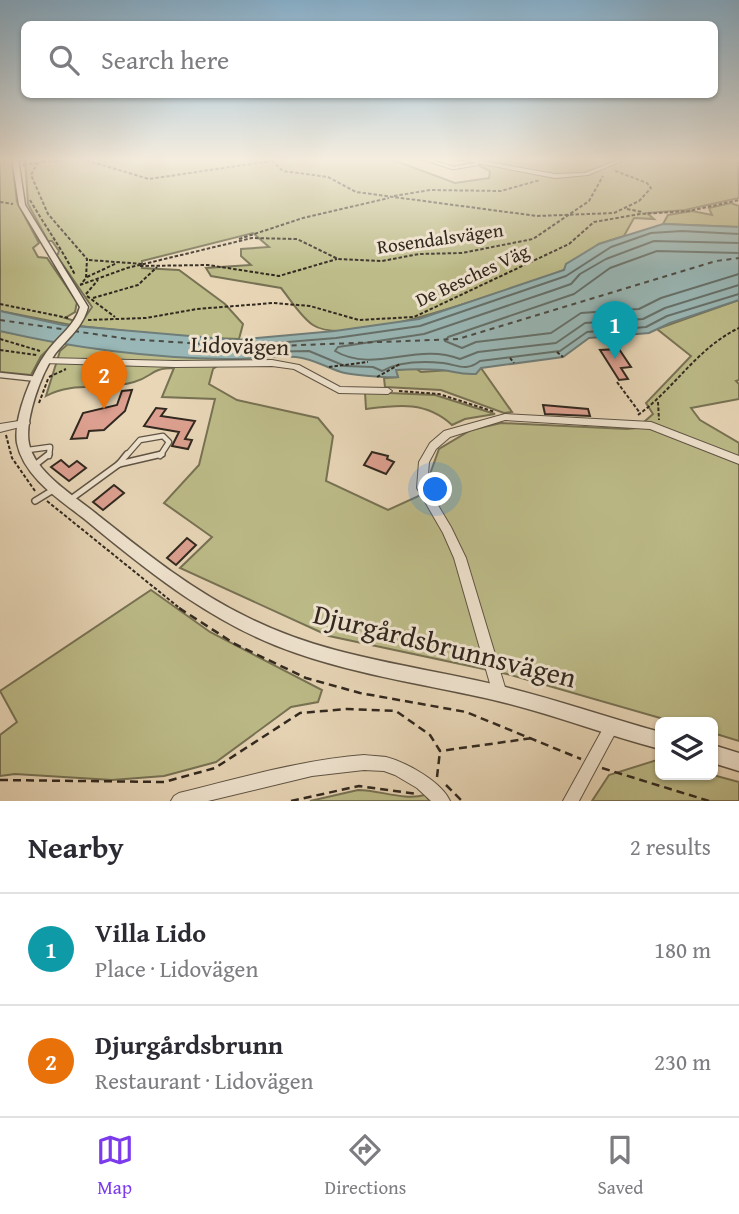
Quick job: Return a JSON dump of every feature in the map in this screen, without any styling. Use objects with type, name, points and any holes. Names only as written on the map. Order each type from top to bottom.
[{"type":"street","points":[[21,195],[22,205],[80,292],[84,306],[80,321]]},
{"type":"street","name":"Djurgårdsbrunnsvägen","points":[[80,321],[49,357],[37,379],[23,436],[26,451],[34,466],[70,499],[184,586],[263,633],[341,661],[500,694],[655,740]]},
{"type":"street","name":"Lidovägen","points":[[49,357],[185,365],[272,363],[296,367],[339,390],[388,391]]},
{"type":"street","points":[[500,694],[460,558],[447,530],[425,497],[422,473],[433,446],[447,433],[505,417],[614,426],[651,426],[739,460]]},
{"type":"street","points":[[0,428],[25,423]]},
{"type":"street","points":[[571,801],[611,728]]},
{"type":"street","points":[[718,756],[739,762]]},
{"type":"street","points":[[179,801],[315,769],[364,762],[386,764],[408,772],[437,790]]},
{"type":"lane","points":[[0,375],[37,379]]},
{"type":"lane","points":[[70,499],[118,464],[141,440],[163,436],[169,442],[162,456],[118,464]]},
{"type":"lane","points":[[26,451],[37,446],[50,447],[52,451],[49,456],[34,466]]},
{"type":"lane","points":[[35,501],[57,487]]},
{"type":"path","points":[[28,195],[75,274]]},
{"type":"path","points":[[38,195],[41,204],[87,259],[86,278],[80,292]]},
{"type":"path","points":[[380,195],[509,214],[566,217],[594,195]]},
{"type":"path","points":[[235,240],[303,219],[400,195]]},
{"type":"path","points":[[626,208],[644,195]]},
{"type":"path","name":"De Besches Väg","points":[[0,304],[80,321],[155,317],[197,309],[273,303],[310,306],[359,320],[414,317],[569,244],[594,222],[646,213],[689,211],[739,200]]},
{"type":"path","points":[[626,208],[646,213]]},
{"type":"path","name":"Rosendalsvägen","points":[[80,292],[101,278],[235,240],[277,237],[297,240],[338,259],[373,262],[471,251],[533,239],[566,217],[614,213],[626,208]]},
{"type":"path","points":[[626,216],[631,210]]},
{"type":"path","points":[[87,259],[144,264]]},
{"type":"path","points":[[138,266],[208,265],[279,276],[338,259]]},
{"type":"path","points":[[86,278],[118,262]]},
{"type":"path","points":[[93,298],[138,285],[158,266]]},
{"type":"path","points":[[80,292],[101,278]]},
{"type":"path","points":[[80,292],[93,298],[99,308],[118,318]]},
{"type":"path","points":[[614,426],[659,401],[705,350],[739,328]]},
{"type":"path","points":[[0,340],[49,357]]},
{"type":"path","points":[[0,350],[49,357]]},
{"type":"path","points":[[557,352],[563,357]]},
{"type":"path","points":[[37,411],[49,357]]},
{"type":"path","points":[[510,358],[514,363]]},
{"type":"path","points":[[329,367],[368,362]]},
{"type":"path","points":[[377,377],[400,364]]},
{"type":"path","points":[[617,382],[624,395],[641,413]]},
{"type":"path","points":[[388,391],[439,394],[505,417]]},
{"type":"path","points":[[0,780],[164,782],[215,768],[300,713],[347,709],[396,711],[430,735],[440,751],[437,790]]},
{"type":"path","points":[[440,751],[533,738]]},
{"type":"path","points":[[590,764],[709,801]]},
{"type":"path","points":[[291,801],[359,786],[417,794],[437,790],[463,801]]},
{"type":"shaded area","points":[[0,195],[16,195],[17,202],[39,243],[33,248],[38,257],[47,258],[77,302],[75,312],[65,318],[75,321],[71,325],[0,311]]},
{"type":"shaded area","points":[[27,195],[739,195],[739,198],[685,210],[647,213],[654,219],[634,218],[624,236],[599,244],[564,270],[427,315],[359,330],[332,331],[313,325],[281,288],[211,276],[206,268],[251,265],[241,256],[241,249],[269,247],[253,233],[142,261],[142,268],[179,270],[225,304],[243,324],[239,339],[183,337],[79,326],[92,307],[57,256],[59,251],[52,241],[48,241],[28,204]]},
{"type":"shaded area","points":[[731,203],[739,206],[739,227],[663,224],[668,215],[692,211],[712,215],[709,208]]},
{"type":"shaded area","points":[[739,300],[739,380],[736,381],[739,384],[739,399],[691,408],[700,420],[739,443],[739,741],[718,735],[718,717],[657,717],[507,674],[329,636],[180,568],[212,537],[164,503],[199,465],[215,399],[162,397],[174,368],[160,369],[140,380],[123,385],[78,387],[56,391],[46,396],[60,351],[68,344],[227,359],[213,369],[209,384],[237,400],[318,418],[333,436],[326,481],[388,510],[432,490],[430,474],[439,449],[471,430],[501,423],[637,428],[653,414],[646,403],[691,356],[657,329]]},
{"type":"shaded area","points":[[0,331],[56,342],[41,356],[31,375],[0,372]]},
{"type":"shaded area","points":[[415,368],[421,372],[481,368],[512,412],[504,413],[441,390],[385,387],[384,378],[398,377],[395,370]]},
{"type":"shaded area","points":[[365,392],[435,395],[495,414],[465,419],[452,425],[422,408],[400,406],[366,409]]},
{"type":"shaded area","points":[[151,590],[210,632],[322,690],[318,702],[291,707],[216,762],[164,776],[112,780],[15,774],[0,776],[0,735],[17,722],[0,691]]},
{"type":"shaded area","points":[[655,761],[655,780],[718,780],[718,776],[739,782],[739,801],[592,801],[609,775]]},
{"type":"shaded area","points":[[358,790],[409,797],[425,795],[430,801],[310,801]]},
{"type":"water","points":[[663,224],[739,227],[739,300],[670,323],[649,333],[589,338],[563,357],[481,368],[476,374],[413,369],[396,370],[398,377],[369,376],[341,372],[296,357],[227,359],[141,354],[84,347],[0,331],[0,311],[63,325],[236,340],[335,331],[419,319],[564,270],[566,264],[599,244]]},
{"type":"building","points":[[619,349],[631,367],[621,368],[628,379],[619,380],[600,350]]},
{"type":"building","points":[[132,390],[125,411],[104,430],[89,431],[87,438],[71,439],[83,413],[117,405],[122,391]]},
{"type":"building","points":[[543,405],[588,409],[590,416],[545,414]]},
{"type":"building","points":[[156,408],[166,409],[161,416],[195,421],[185,439],[192,440],[188,449],[172,446],[179,432],[144,426]]},
{"type":"building","points":[[372,452],[388,456],[387,459],[394,462],[386,474],[364,465]]},
{"type":"building","points":[[61,460],[69,467],[77,461],[86,468],[69,481],[51,467]]},
{"type":"building","points":[[114,485],[124,493],[103,510],[93,502]]},
{"type":"building","points":[[187,538],[196,545],[176,565],[167,558]]},
{"type":"ferry route","points":[[74,331],[128,339],[250,347],[458,339],[716,261],[739,258]]},
{"type":"ferry route","points":[[0,320],[68,330]]},
{"type":"place","name":"Villa Lido","points":[[615,359]]},
{"type":"place","name":"Djurgårdsbrunn","points":[[104,409]]}]
